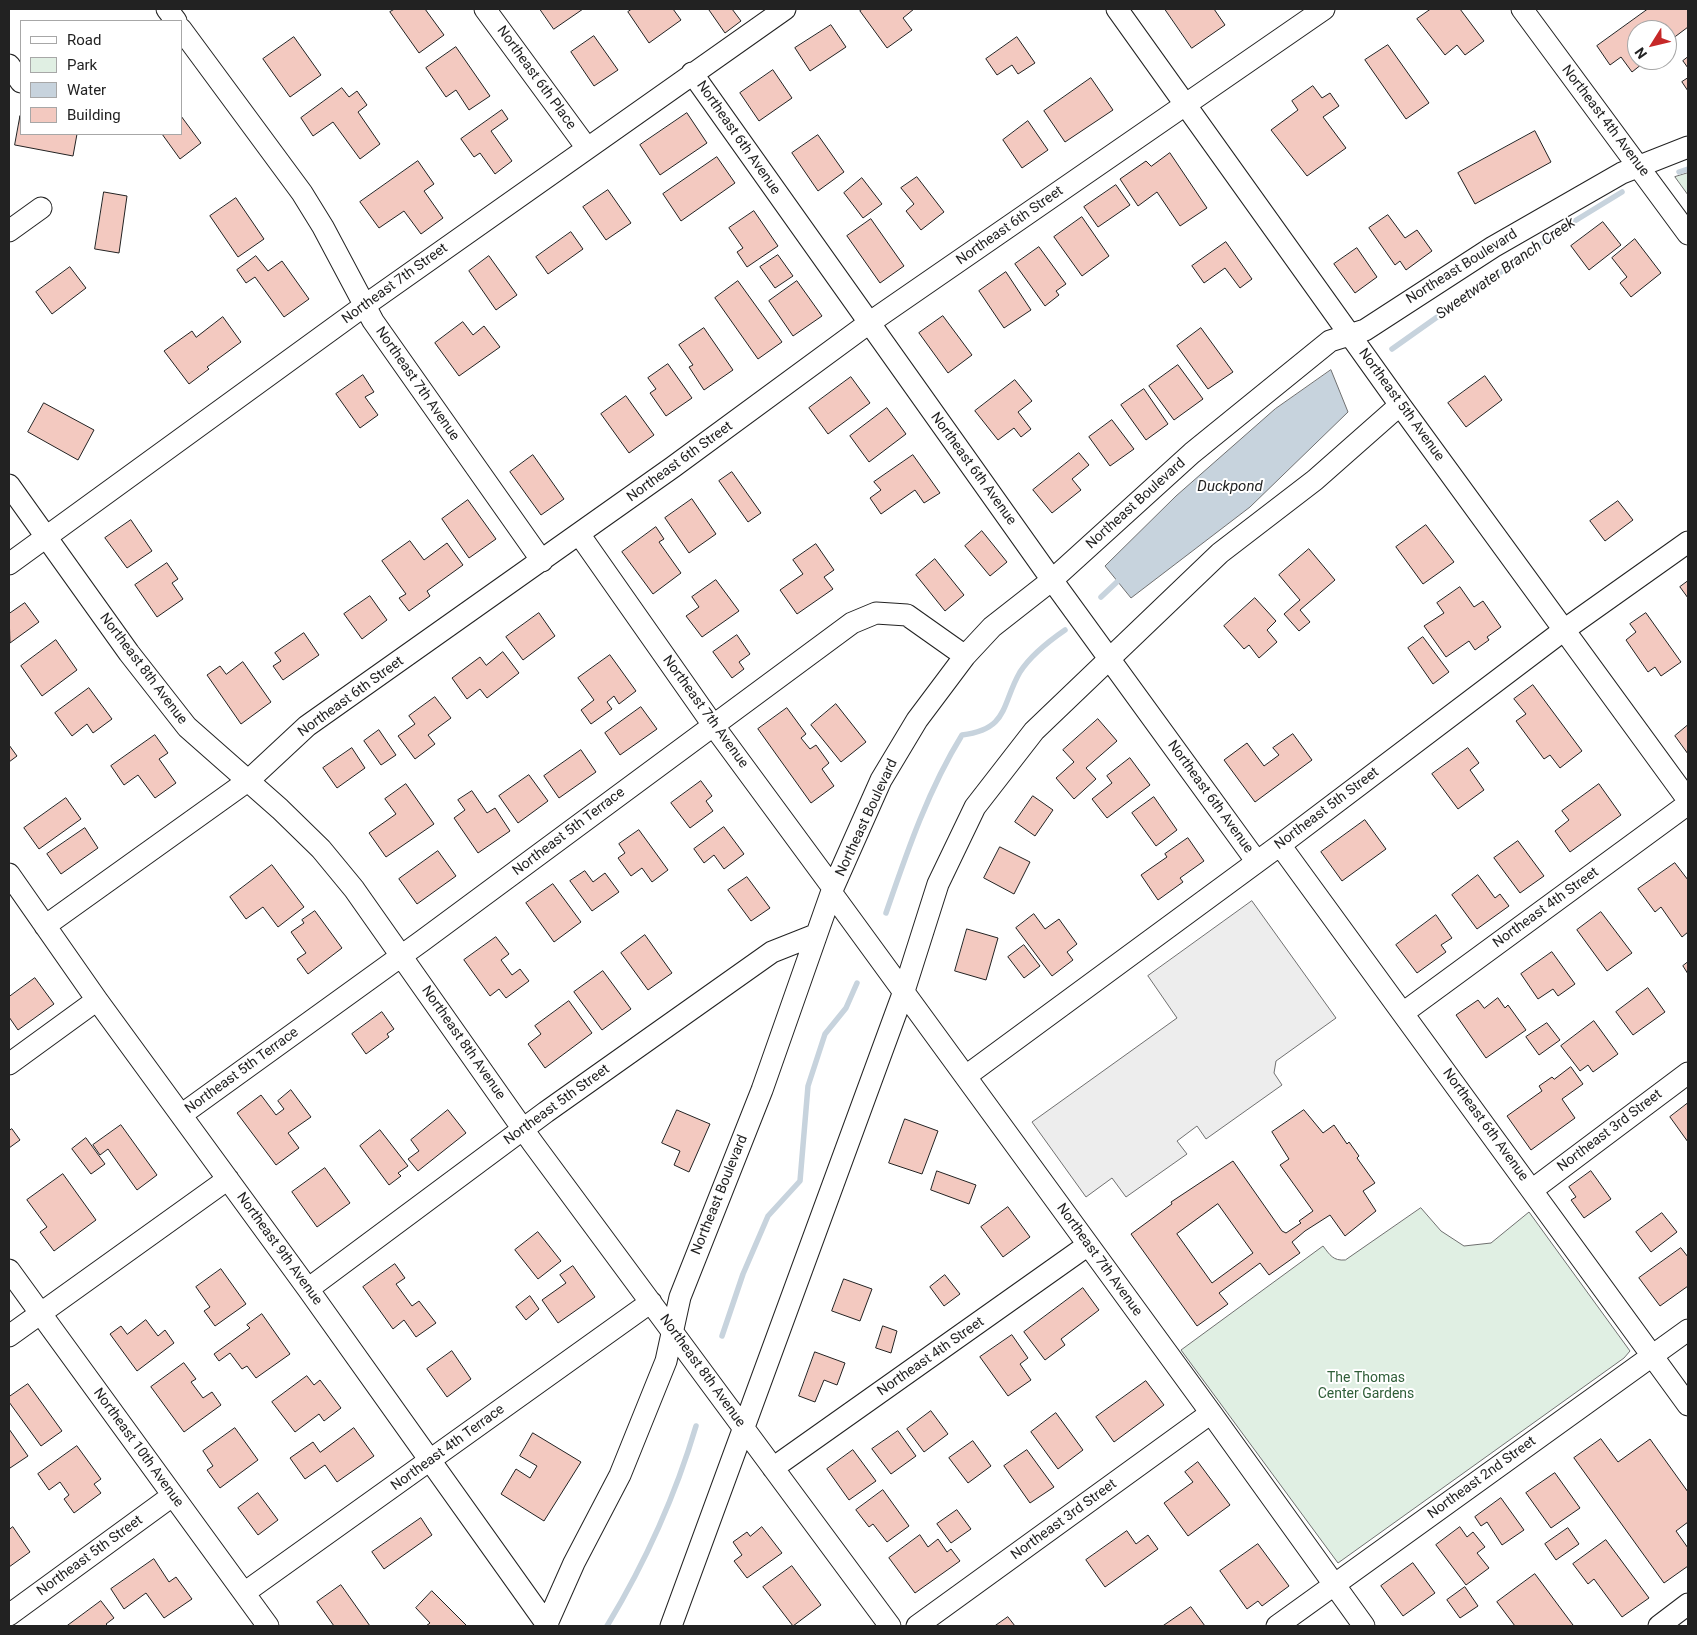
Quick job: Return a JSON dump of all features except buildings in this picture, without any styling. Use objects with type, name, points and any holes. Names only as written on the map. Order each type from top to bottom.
[{"type":"street","points":[[167,9],[175,20]]},
{"type":"street","name":"Northeast 6th Place","points":[[485,9],[587,148]]},
{"type":"street","name":"Northeast 7th Street","points":[[9,564],[364,306],[784,9]]},
{"type":"street","name":"Northeast 5th Avenue","points":[[1117,9],[1400,404],[1688,800]]},
{"type":"street","name":"Northeast 6th Street","points":[[45,926],[249,780],[307,726],[580,534],[869,324],[1324,9]]},
{"type":"street","name":"Northeast 4th Avenue","points":[[1522,9],[1688,234]]},
{"type":"street","name":"Northeast 7th Avenue","points":[[182,30],[302,193],[323,227],[364,306],[542,561]]},
{"type":"street","points":[[9,64],[20,80]]},
{"type":"street","name":"Northeast 6th Avenue","points":[[692,73],[869,324],[1256,862]]},
{"type":"street","name":"Northeast Boulevard","points":[[547,1626],[574,1564],[620,1474],[666,1361],[680,1297],[762,1090],[815,936],[881,780],[917,720],[965,656],[992,627],[1052,580],[1192,453],[1330,341],[1365,330],[1485,252],[1566,204],[1639,166],[1688,147]]},
{"type":"street","points":[[9,231],[41,208]]},
{"type":"street","points":[[670,1626],[904,991],[938,884],[975,807],[1009,760],[1034,731],[1110,657],[1220,554],[1315,480],[1400,404]]},
{"type":"street","name":"Northeast 8th Avenue","points":[[9,485],[160,694],[187,727],[249,780],[321,849],[354,889],[523,1128],[890,1626]]},
{"type":"street","name":"Northeast 7th Avenue","points":[[580,534],[713,725],[1364,1626]]},
{"type":"street","name":"Northeast 5th Street","points":[[966,1076],[1280,845],[1564,630],[1688,542]]},
{"type":"street","name":"Northeast 5th Terrace","points":[[181,1115],[402,956],[852,624],[876,613],[907,615],[965,656]]},
{"type":"street","name":"Northeast 4th Street","points":[[1403,1013],[1688,804]]},
{"type":"street","name":"Northeast 6th Avenue","points":[[1280,845],[1688,1405]]},
{"type":"street","name":"Northeast 9th Avenue","points":[[9,874],[97,1000],[308,1289],[547,1626]]},
{"type":"street","name":"Northeast 5th Street","points":[[308,1289],[523,1128],[772,952],[815,936]]},
{"type":"street","points":[[9,1064],[97,1000]]},
{"type":"street","name":"Northeast 3rd Street","points":[[1532,1190],[1688,1073]]},
{"type":"street","points":[[9,1336],[228,1179]]},
{"type":"street","name":"Northeast 4th Street","points":[[773,1468],[1088,1245]]},
{"type":"street","name":"Northeast 10th Avenue","points":[[9,1270],[268,1626]]},
{"type":"street","name":"Northeast 4th Terrace","points":[[244,1593],[651,1302]]},
{"type":"street","name":"Northeast 2nd Street","points":[[1277,1626],[1688,1330]]},
{"type":"street","name":"Northeast 3rd Street","points":[[917,1626],[1211,1413]]},
{"type":"street","name":"Northeast 5th Street","points":[[9,1615],[172,1496]]},
{"type":"street","points":[[1659,1626],[1688,1604]]},
{"type":"green space","points":[[1688,173],[1688,195],[1675,177]]},
{"type":"green space","name":"The Thomas Center Gardens","points":[[1421,1208],[1441,1231],[1464,1246],[1491,1243],[1529,1212],[1630,1351],[1624,1358],[1338,1563],[1181,1350],[1323,1246],[1330,1255],[1345,1260]]},
{"type":"shaded area","points":[[1252,901],[1336,1018],[1276,1061],[1274,1073],[1282,1085],[1206,1139],[1197,1126],[1177,1141],[1187,1154],[1126,1197],[1112,1178],[1086,1197],[1032,1122],[1177,1018],[1148,976]]},
{"type":"water","name":"Duckpond","points":[[1331,370],[1348,412],[1250,507],[1131,598],[1105,566],[1176,496],[1275,409]]},
{"type":"waterway","name":"Sweetwater Branch Creek","points":[[1679,172],[1688,169]]},
{"type":"waterway","name":"Sweetwater Branch Creek","points":[[1392,349],[1560,230],[1622,192]]},
{"type":"waterway","points":[[1101,597],[1118,581]]},
{"type":"waterway","points":[[886,913],[910,844],[929,799],[962,735],[977,732],[996,721],[1002,714],[1014,684],[1024,666],[1041,649],[1065,630]]},
{"type":"waterway","points":[[722,1336],[743,1274],[768,1216],[800,1181],[808,1086],[825,1034],[846,1008],[857,983]]},
{"type":"waterway","points":[[607,1626],[634,1578],[658,1529],[679,1478],[696,1426]]}]
